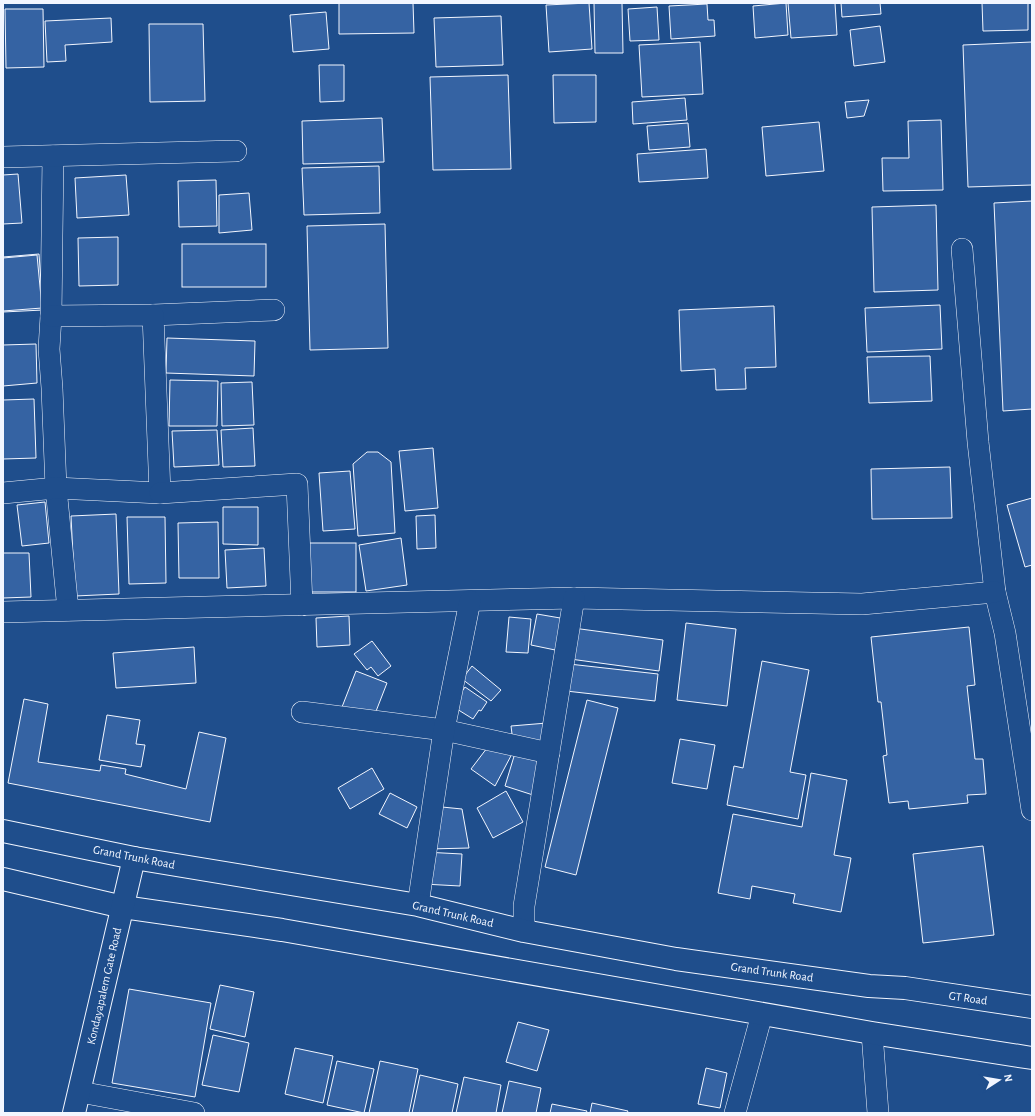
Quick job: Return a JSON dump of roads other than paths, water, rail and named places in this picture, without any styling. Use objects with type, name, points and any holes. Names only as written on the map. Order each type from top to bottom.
[{"type":"main road","name":"Grand Trunk Road","points":[[3,831],[134,858],[418,905],[524,931],[676,959],[869,986],[905,988]]},
{"type":"main road","name":"Kondayapalem Gate Road","points":[[74,1113],[134,858]]},
{"type":"main road","points":[[3,879],[123,907],[282,930],[872,1033],[1032,1058]]},
{"type":"main road","name":"GT Road","points":[[905,988],[1032,1007]]},
{"type":"street","points":[[3,157],[236,152]]},
{"type":"street","points":[[53,156],[51,316],[49,349],[56,488],[68,610]]},
{"type":"street","points":[[962,249],[978,442],[995,592],[1006,633],[1032,810]]},
{"type":"street","points":[[51,316],[153,315],[274,310]]},
{"type":"street","points":[[153,315],[160,493]]},
{"type":"street","points":[[3,493],[56,488],[160,493],[297,484],[302,605]]},
{"type":"street","points":[[3,612],[574,598],[862,604],[995,592]]},
{"type":"street","points":[[524,931],[524,906],[574,598]]},
{"type":"street","points":[[418,905],[444,730],[470,601]]},
{"type":"street","points":[[302,712],[444,730],[549,753]]},
{"type":"street","points":[[735,1113],[762,1014]]},
{"type":"street","points":[[872,1033],[878,1113]]},
{"type":"street","points":[[80,1092],[194,1113]]}]
